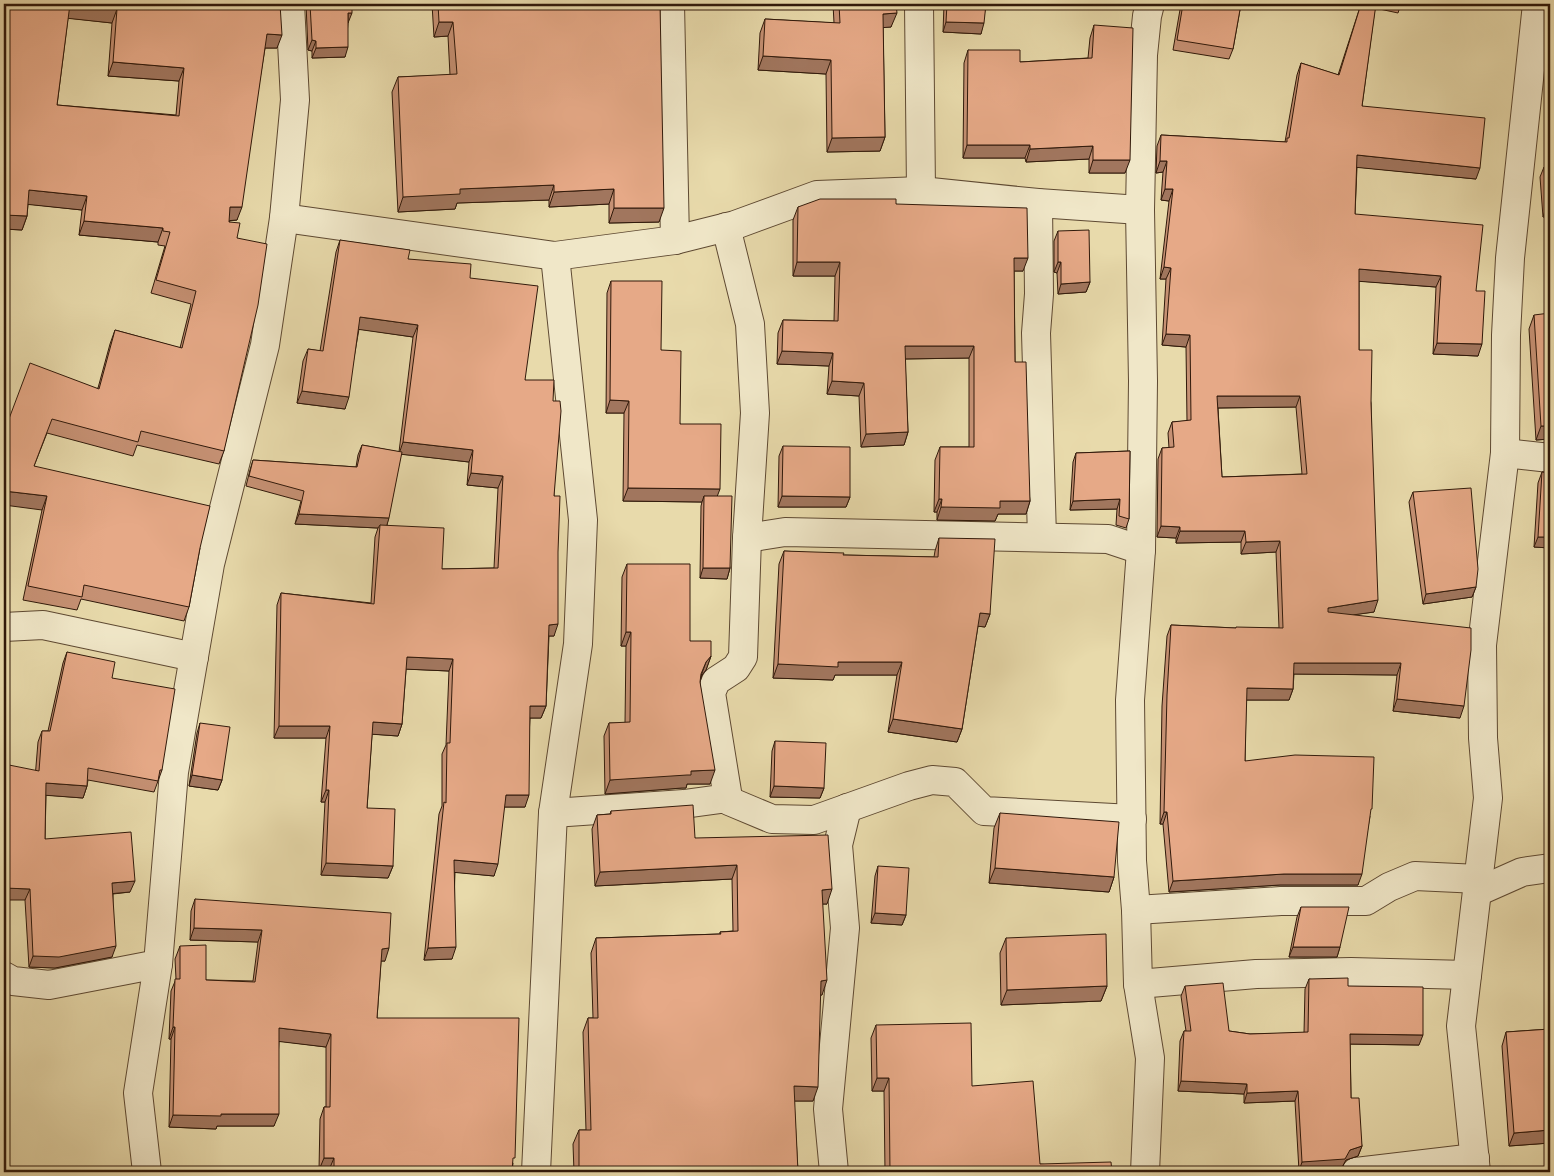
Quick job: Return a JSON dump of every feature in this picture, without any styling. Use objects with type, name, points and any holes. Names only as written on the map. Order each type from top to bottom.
[{"type":"street","points":[[147,1172],[138,1093],[158,964],[174,772],[210,564],[266,345],[284,218],[295,100],[290,4]]},
{"type":"street","points":[[670,4],[675,240]]},
{"type":"street","points":[[919,4],[921,191]]},
{"type":"street","points":[[1145,1172],[1150,1058],[1138,984],[1130,700],[1142,550],[1143,381],[1140,210],[1143,54],[1150,4]]},
{"type":"street","points":[[1356,1172],[1475,1165],[1461,1026],[1488,798],[1483,738],[1482,645],[1505,453],[1506,336],[1510,258],[1538,4]]},
{"type":"street","points":[[284,218],[555,256],[675,240],[726,227],[817,195],[921,191],[1038,203],[1140,210]]},
{"type":"street","points":[[1038,203],[1039,294],[1036,333],[1042,537]]},
{"type":"street","points":[[726,227],[750,324],[755,413],[747,538],[743,657],[736,668],[716,681],[711,693],[729,801],[772,819],[814,820],[909,786],[932,780],[955,782],[984,810],[1132,819]]},
{"type":"street","points":[[536,1172],[553,813],[578,644],[583,520],[555,256]]},
{"type":"street","points":[[1505,453],[1550,458]]},
{"type":"street","points":[[747,538],[784,532],[1108,539],[1142,550]]},
{"type":"street","points":[[4,627],[42,625],[194,657]]},
{"type":"street","points":[[553,813],[684,804],[728,798]]},
{"type":"street","points":[[834,1172],[828,1109],[845,928],[838,845],[847,808]]},
{"type":"street","points":[[1136,910],[1281,901],[1366,900],[1389,886],[1415,876],[1478,886],[1522,872],[1550,868]]},
{"type":"street","points":[[4,976],[13,981],[49,986],[158,964]]},
{"type":"street","points":[[1138,984],[1256,974],[1351,972],[1467,974]]},
{"type":"building","points":[[4,4],[70,4],[280,4],[282,35],[267,34],[242,207],[230,207],[229,222],[240,223],[237,238],[267,244],[258,305],[224,451],[141,431],[138,442],[52,419],[34,466],[210,506],[189,607],[84,585],[82,597],[28,586],[47,496],[4,491],[4,432],[30,363],[99,389],[115,330],[182,348],[196,291],[156,280],[170,232],[163,231],[163,228],[84,221],[87,196],[29,190],[27,216],[4,215]],"holes":[[[70,4],[117,9],[113,62],[184,68],[179,116],[57,105]]]},
{"type":"building","points":[[310,4],[352,4],[352,13],[348,13],[348,47],[316,48],[316,41],[312,40]]},
{"type":"building","points":[[438,4],[660,4],[664,208],[614,208],[614,189],[554,192],[554,185],[460,189],[460,194],[403,197],[398,77],[457,74],[453,22],[439,22]]},
{"type":"building","points":[[839,4],[896,4],[897,13],[883,14],[885,137],[832,138],[831,60],[763,56],[765,19],[840,23]]},
{"type":"building","points":[[947,4],[986,4],[984,23],[946,22]]},
{"type":"building","points":[[1183,4],[1241,4],[1233,49],[1177,40]]},
{"type":"building","points":[[1361,4],[1376,4],[1362,106],[1485,118],[1480,168],[1357,155],[1355,214],[1483,225],[1476,291],[1485,291],[1482,344],[1437,343],[1441,276],[1359,269],[1359,350],[1372,350],[1371,403],[1378,600],[1328,608],[1328,612],[1471,628],[1471,650],[1464,706],[1397,699],[1401,663],[1294,663],[1293,689],[1247,688],[1245,761],[1295,755],[1374,757],[1372,809],[1362,874],[1284,874],[1173,881],[1167,812],[1164,812],[1171,625],[1283,628],[1280,541],[1246,542],[1245,531],[1180,531],[1180,527],[1161,526],[1162,448],[1174,447],[1172,422],[1191,420],[1190,335],[1166,334],[1171,268],[1164,267],[1173,189],[1165,189],[1167,161],[1160,161],[1161,135],[1287,142],[1301,63],[1339,75]],"holes":[[[1217,396],[1300,396],[1307,474],[1222,477]]]},
{"type":"building","points":[[1094,25],[1133,28],[1130,160],[1093,160],[1093,146],[1030,149],[1030,145],[967,145],[968,50],[1020,50],[1020,62],[1092,58]]},
{"type":"building","points":[[1544,167],[1550,167],[1550,206],[1546,207]]},
{"type":"building","points":[[820,199],[896,199],[896,204],[1027,208],[1028,258],[1014,258],[1015,362],[1026,362],[1030,501],[1000,501],[1000,508],[941,507],[942,499],[939,499],[940,447],[974,447],[974,346],[905,346],[908,432],[866,434],[864,383],[832,381],[833,353],[782,351],[783,320],[838,321],[840,262],[797,262],[798,207]]},
{"type":"building","points":[[1089,230],[1090,282],[1061,284],[1061,262],[1058,262],[1058,231]]},
{"type":"building","points":[[340,240],[410,250],[408,259],[471,264],[470,278],[538,286],[525,380],[554,380],[553,401],[560,401],[561,411],[554,496],[560,496],[558,624],[549,625],[546,706],[530,706],[529,795],[506,795],[498,864],[454,860],[456,947],[428,948],[444,802],[446,803],[447,743],[450,743],[453,659],[407,657],[402,724],[373,722],[367,808],[395,809],[393,866],[326,863],[329,790],[326,790],[330,726],[279,726],[281,593],[374,604],[380,525],[444,528],[442,569],[498,568],[503,476],[471,473],[473,450],[403,442],[418,325],[360,317],[349,397],[302,391],[308,349],[323,351]]},
{"type":"building","points":[[611,281],[662,281],[661,350],[681,351],[680,424],[721,424],[720,489],[628,488],[629,401],[610,400]]},
{"type":"building","points":[[1550,313],[1550,426],[1541,426],[1534,315]]},
{"type":"building","points":[[362,445],[402,452],[389,518],[299,514],[304,491],[249,476],[253,460],[357,467]]},
{"type":"building","points":[[783,446],[850,447],[850,497],[782,496]]},
{"type":"building","points":[[1130,451],[1129,519],[1119,516],[1120,499],[1073,501],[1076,453]]},
{"type":"building","points":[[1542,472],[1550,473],[1550,537],[1538,537]]},
{"type":"building","points":[[1471,488],[1478,569],[1476,587],[1426,594],[1413,492]]},
{"type":"building","points":[[704,496],[732,496],[730,568],[703,568]]},
{"type":"building","points":[[939,538],[995,539],[990,614],[980,613],[962,729],[893,719],[902,662],[838,662],[838,667],[778,664],[784,551],[844,553],[843,555],[938,557]]},
{"type":"building","points":[[627,564],[690,564],[690,641],[711,641],[711,656],[706,662],[700,682],[715,770],[691,771],[691,775],[610,780],[609,723],[630,722],[631,632],[626,632]]},
{"type":"building","points":[[67,652],[115,662],[112,678],[175,689],[162,770],[160,770],[158,781],[88,768],[87,786],[46,783],[45,839],[131,832],[135,881],[112,883],[116,946],[59,957],[33,956],[30,889],[4,888],[4,764],[39,771],[42,731],[50,731]]},
{"type":"building","points":[[200,723],[230,727],[222,780],[192,775]]},
{"type":"building","points":[[775,741],[826,743],[824,788],[774,786]]},
{"type":"building","points":[[693,805],[695,838],[828,835],[832,889],[822,890],[827,980],[821,981],[818,1087],[794,1086],[798,1172],[579,1172],[579,1130],[591,1130],[588,1018],[598,1018],[596,938],[721,934],[720,932],[738,931],[737,865],[600,872],[597,815],[611,814],[611,811]]},
{"type":"building","points":[[1000,813],[1119,822],[1114,877],[995,868]]},
{"type":"building","points":[[878,866],[909,868],[906,915],[875,913]]},
{"type":"building","points":[[195,899],[391,913],[389,948],[382,949],[377,1018],[519,1018],[515,1158],[513,1158],[512,1172],[334,1172],[334,1158],[324,1158],[324,1107],[330,1107],[331,1034],[279,1028],[279,1114],[173,1115],[175,1027],[173,1027],[175,979],[180,979],[180,946],[206,945],[206,980],[255,982],[262,930],[194,928]]},
{"type":"building","points":[[1301,907],[1349,907],[1340,947],[1293,947]]},
{"type":"building","points":[[1106,934],[1107,986],[1007,990],[1006,938]]},
{"type":"building","points":[[1348,978],[1348,986],[1423,987],[1423,1035],[1350,1034],[1351,1098],[1359,1098],[1362,1146],[1350,1150],[1345,1159],[1302,1162],[1298,1091],[1247,1093],[1247,1084],[1181,1081],[1184,1031],[1191,1031],[1185,986],[1223,983],[1229,1031],[1250,1034],[1308,1032],[1309,979]]},
{"type":"building","points":[[971,1023],[972,1086],[1033,1081],[1040,1164],[1111,1162],[1112,1172],[890,1172],[889,1078],[877,1078],[876,1025]]},
{"type":"building","points":[[1550,1029],[1550,1130],[1514,1133],[1506,1032]]},
{"type":"building","points":[[1447,1167],[1448,1172],[1406,1172]]},
{"type":"building","points":[[1284,1170],[1284,1172],[1257,1172]]}]
